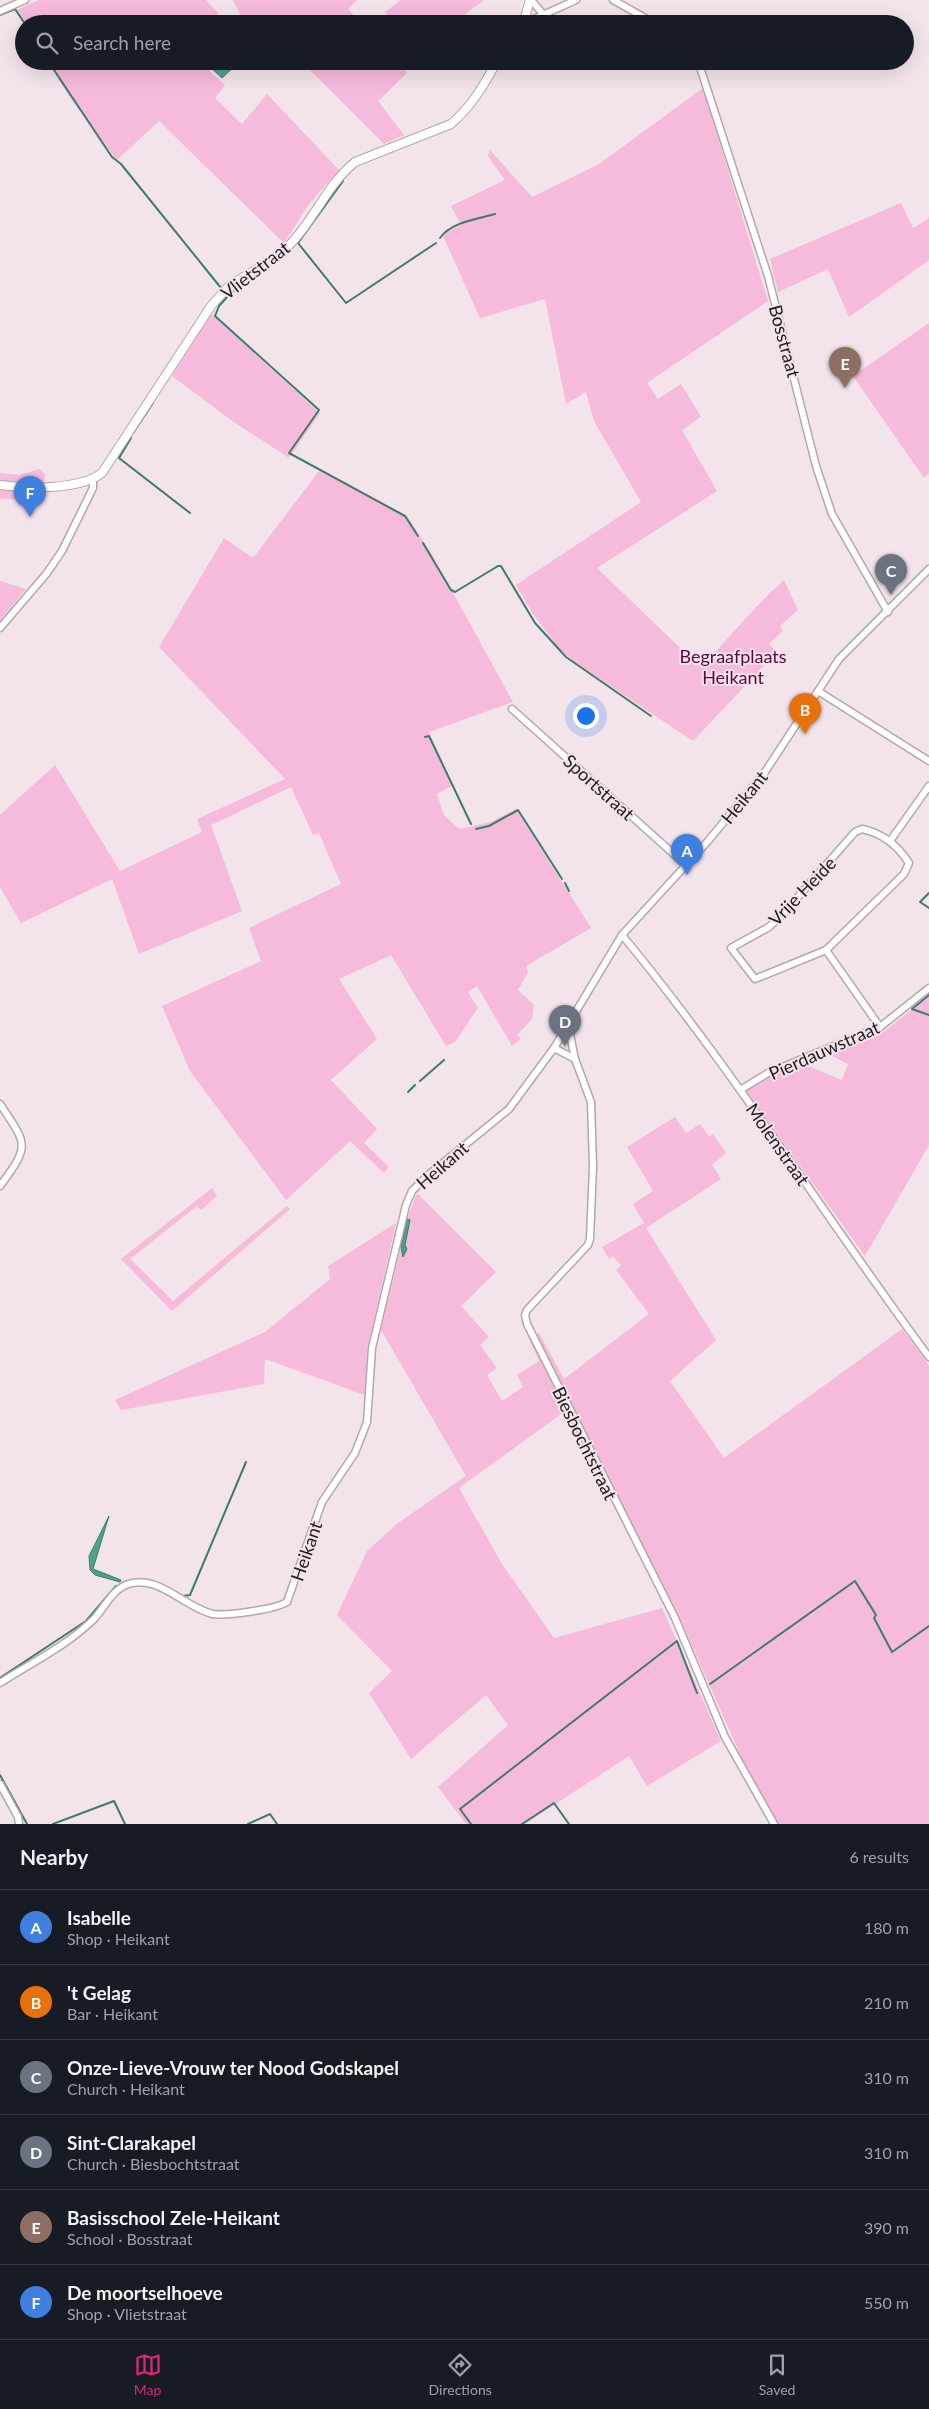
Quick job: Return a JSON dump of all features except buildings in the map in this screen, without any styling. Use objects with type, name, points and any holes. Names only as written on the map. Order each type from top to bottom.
[{"type":"street","points":[[0,11],[25,0]]},
{"type":"street","points":[[531,0],[543,14],[576,0]]},
{"type":"street","points":[[526,15],[531,0]]},
{"type":"street","points":[[613,0],[640,15]]},
{"type":"street","name":"Vlietstraat","points":[[93,480],[102,474],[220,295],[295,240],[343,171],[355,162],[451,124],[469,109],[492,70]]},
{"type":"street","name":"Bosstraat","points":[[701,70],[768,276],[816,466],[832,514],[888,612]]},
{"type":"street","points":[[0,485],[31,488],[93,480],[93,488],[62,551],[47,573],[0,628]]},
{"type":"street","name":"Heikant","points":[[0,1683],[75,1634],[94,1619],[118,1590],[129,1584],[148,1585],[161,1589],[211,1614],[243,1612],[281,1606],[287,1602],[322,1502],[355,1453],[367,1422],[372,1348],[404,1212],[412,1191],[427,1176],[509,1109],[554,1048],[622,934],[734,812],[765,772],[839,659],[929,570]]},
{"type":"street","points":[[818,691],[929,761]]},
{"type":"street","name":"Sportstraat","points":[[512,709],[686,865]]},
{"type":"street","points":[[890,841],[929,786]]},
{"type":"street","name":"Vrije Heide","points":[[862,829],[872,831],[890,841],[903,853],[909,863],[908,869],[826,950],[755,979],[731,948],[769,927],[783,914],[855,832],[862,829]]},
{"type":"street","name":"Molenstraat","points":[[622,934],[668,991],[740,1090],[929,1357]]},
{"type":"street","points":[[826,950],[880,1027]]},
{"type":"street","name":"Pierdauwstraat","points":[[740,1090],[768,1073],[880,1027],[929,988]]},
{"type":"street","name":"Biesbochtstraat","points":[[568,1024],[575,1059],[591,1102],[593,1174],[590,1239],[588,1245],[536,1299],[524,1315],[539,1350],[675,1618],[724,1737],[774,1824]]},
{"type":"street","points":[[554,1048],[575,1059]]},
{"type":"street","points":[[0,1104],[21,1136],[24,1144],[18,1161],[0,1186]]},
{"type":"street","points":[[0,1784],[18,1817],[18,1824]]},
{"type":"green space","points":[[39,0],[206,0],[218,13],[216,15],[20,15],[17,10]]},
{"type":"green space","points":[[233,0],[357,0],[348,9],[354,15],[240,15]]},
{"type":"green space","points":[[401,0],[484,0],[464,15],[388,15],[385,12]]},
{"type":"green space","points":[[53,70],[209,70],[225,85],[215,98],[242,124],[267,94],[339,170],[309,204],[284,243],[159,121],[117,160],[68,95]]},
{"type":"green space","points":[[310,70],[404,70],[407,73],[378,101],[404,135],[384,144]]},
{"type":"green space","name":"Begraafplaats Heikant","points":[[703,88],[768,301],[647,383],[658,399],[681,384],[701,417],[682,430],[717,491],[597,568],[700,667],[784,580],[798,610],[780,626],[783,631],[769,644],[777,652],[693,741],[579,665],[560,650],[533,614],[516,585],[641,502],[594,421],[586,392],[566,404],[545,299],[480,318],[442,234],[461,225],[451,206],[505,180],[488,156],[490,150],[532,197],[599,164]]},
{"type":"green space","points":[[901,203],[913,228],[929,218],[929,260],[849,317],[828,269],[778,292],[770,259]]},
{"type":"green space","points":[[211,314],[320,413],[289,458],[231,420],[172,376]]},
{"type":"green space","points":[[929,323],[929,473],[924,478],[853,376]]},
{"type":"green space","points":[[40,469],[45,475],[44,483],[0,481],[0,473],[19,475]]},
{"type":"green space","points":[[319,471],[407,516],[431,553],[513,702],[429,732],[453,785],[437,794],[444,815],[459,829],[491,822],[516,809],[591,928],[526,966],[528,972],[518,990],[534,1005],[532,1019],[517,1035],[521,1039],[512,1046],[477,986],[468,992],[478,1008],[455,1042],[446,1046],[391,955],[339,979],[377,1039],[331,1080],[377,1129],[364,1143],[389,1167],[384,1173],[350,1141],[286,1200],[190,1071],[162,1006],[261,961],[249,928],[341,884],[319,833],[313,835],[291,787],[211,825],[242,911],[139,954],[112,879],[21,923],[0,887],[0,815],[55,765],[120,871],[202,832],[197,819],[285,779],[159,647],[224,538],[253,558]]},
{"type":"green space","points":[[0,490],[41,491],[44,494],[39,499],[3,499],[0,498]]},
{"type":"green space","points":[[0,581],[26,589],[0,620]]},
{"type":"green space","points":[[929,996],[929,1145],[865,1256],[747,1092],[748,1088],[801,1063],[842,1080],[848,1064],[830,1055],[837,1049],[881,1034]]},
{"type":"green space","points":[[675,1117],[686,1133],[700,1124],[709,1137],[713,1134],[726,1153],[712,1165],[721,1179],[646,1228],[716,1340],[670,1381],[724,1458],[902,1329],[929,1366],[929,1824],[779,1824],[744,1763],[679,1616],[571,1407],[459,1488],[502,1564],[554,1638],[662,1608],[721,1741],[647,1786],[629,1756],[525,1824],[466,1824],[438,1787],[508,1725],[486,1695],[411,1759],[369,1693],[392,1671],[337,1615],[367,1551],[398,1523],[466,1476],[381,1330],[409,1214],[416,1195],[418,1194],[496,1272],[461,1306],[489,1337],[480,1345],[497,1368],[487,1375],[502,1401],[523,1387],[517,1375],[539,1361],[529,1339],[539,1333],[564,1379],[649,1314],[616,1270],[621,1265],[613,1256],[609,1259],[602,1247],[644,1223],[633,1204],[653,1191],[627,1147]]},
{"type":"green space","points":[[212,1188],[217,1196],[201,1210],[197,1206],[130,1259],[173,1301],[287,1206],[290,1209],[172,1311],[121,1259]]},
{"type":"green space","points":[[396,1223],[367,1350],[365,1395],[265,1359],[264,1384],[121,1410],[115,1400],[265,1332],[330,1279],[328,1266]]},
{"type":"shaded area","points":[[213,70],[231,70],[222,78]]},
{"type":"shaded area","points":[[407,1219],[410,1220],[405,1245],[407,1249],[403,1257],[401,1247]]},
{"type":"shaded area","points":[[109,1516],[93,1569],[121,1580],[120,1582],[95,1575],[90,1570],[89,1556]]},
{"type":"waterway","points":[[0,15],[15,9],[19,15]]},
{"type":"waterway","points":[[54,70],[112,157],[121,164],[221,288]]},
{"type":"waterway","points":[[343,181],[298,243],[346,303],[436,243]]},
{"type":"waterway","points":[[440,238],[451,228],[495,214]]},
{"type":"waterway","points":[[287,252],[293,247]]},
{"type":"waterway","points":[[229,295],[252,276]]},
{"type":"waterway","points":[[226,293],[228,296],[219,306],[215,316],[319,410],[289,453],[405,516],[418,536]]},
{"type":"waterway","points":[[133,433],[153,403]]},
{"type":"waterway","points":[[131,438],[119,458],[190,513]]},
{"type":"waterway","points":[[423,543],[451,590],[455,592],[501,566],[535,623],[566,657],[651,716]]},
{"type":"waterway","points":[[425,737],[429,736],[471,824]]},
{"type":"waterway","points":[[476,829],[489,826],[518,810],[562,879]]},
{"type":"waterway","points":[[565,883],[569,891]]},
{"type":"waterway","points":[[929,893],[920,902],[929,908]]},
{"type":"waterway","points":[[929,995],[912,1009],[929,1015]]},
{"type":"waterway","points":[[420,1081],[444,1060]]},
{"type":"waterway","points":[[408,1092],[415,1085]]},
{"type":"waterway","points":[[183,1596],[190,1595],[246,1462]]},
{"type":"waterway","points":[[710,1684],[855,1581],[876,1615],[874,1618],[892,1652],[929,1626]]},
{"type":"waterway","points":[[0,1678],[86,1621],[116,1586]]},
{"type":"waterway","points":[[471,1824],[460,1809],[677,1641],[697,1693]]},
{"type":"waterway","points":[[0,1775],[27,1824]]},
{"type":"waterway","points":[[53,1824],[114,1801],[125,1824]]},
{"type":"waterway","points":[[522,1824],[554,1803],[569,1824]]},
{"type":"waterway","points":[[248,1824],[270,1814],[277,1824]]},
{"type":"place","name":"Basisschool Zele-Heikant","points":[[845,388]]},
{"type":"place","name":"De moortselhoeve","points":[[30,517]]},
{"type":"place","name":"Onze-Lieve-Vrouw ter Nood Godskapel","points":[[891,595]]},
{"type":"place","name":"'t Gelag","points":[[805,734]]},
{"type":"place","name":"Isabelle","points":[[687,875]]},
{"type":"place","name":"Sint-Clarakapel","points":[[565,1046]]}]
